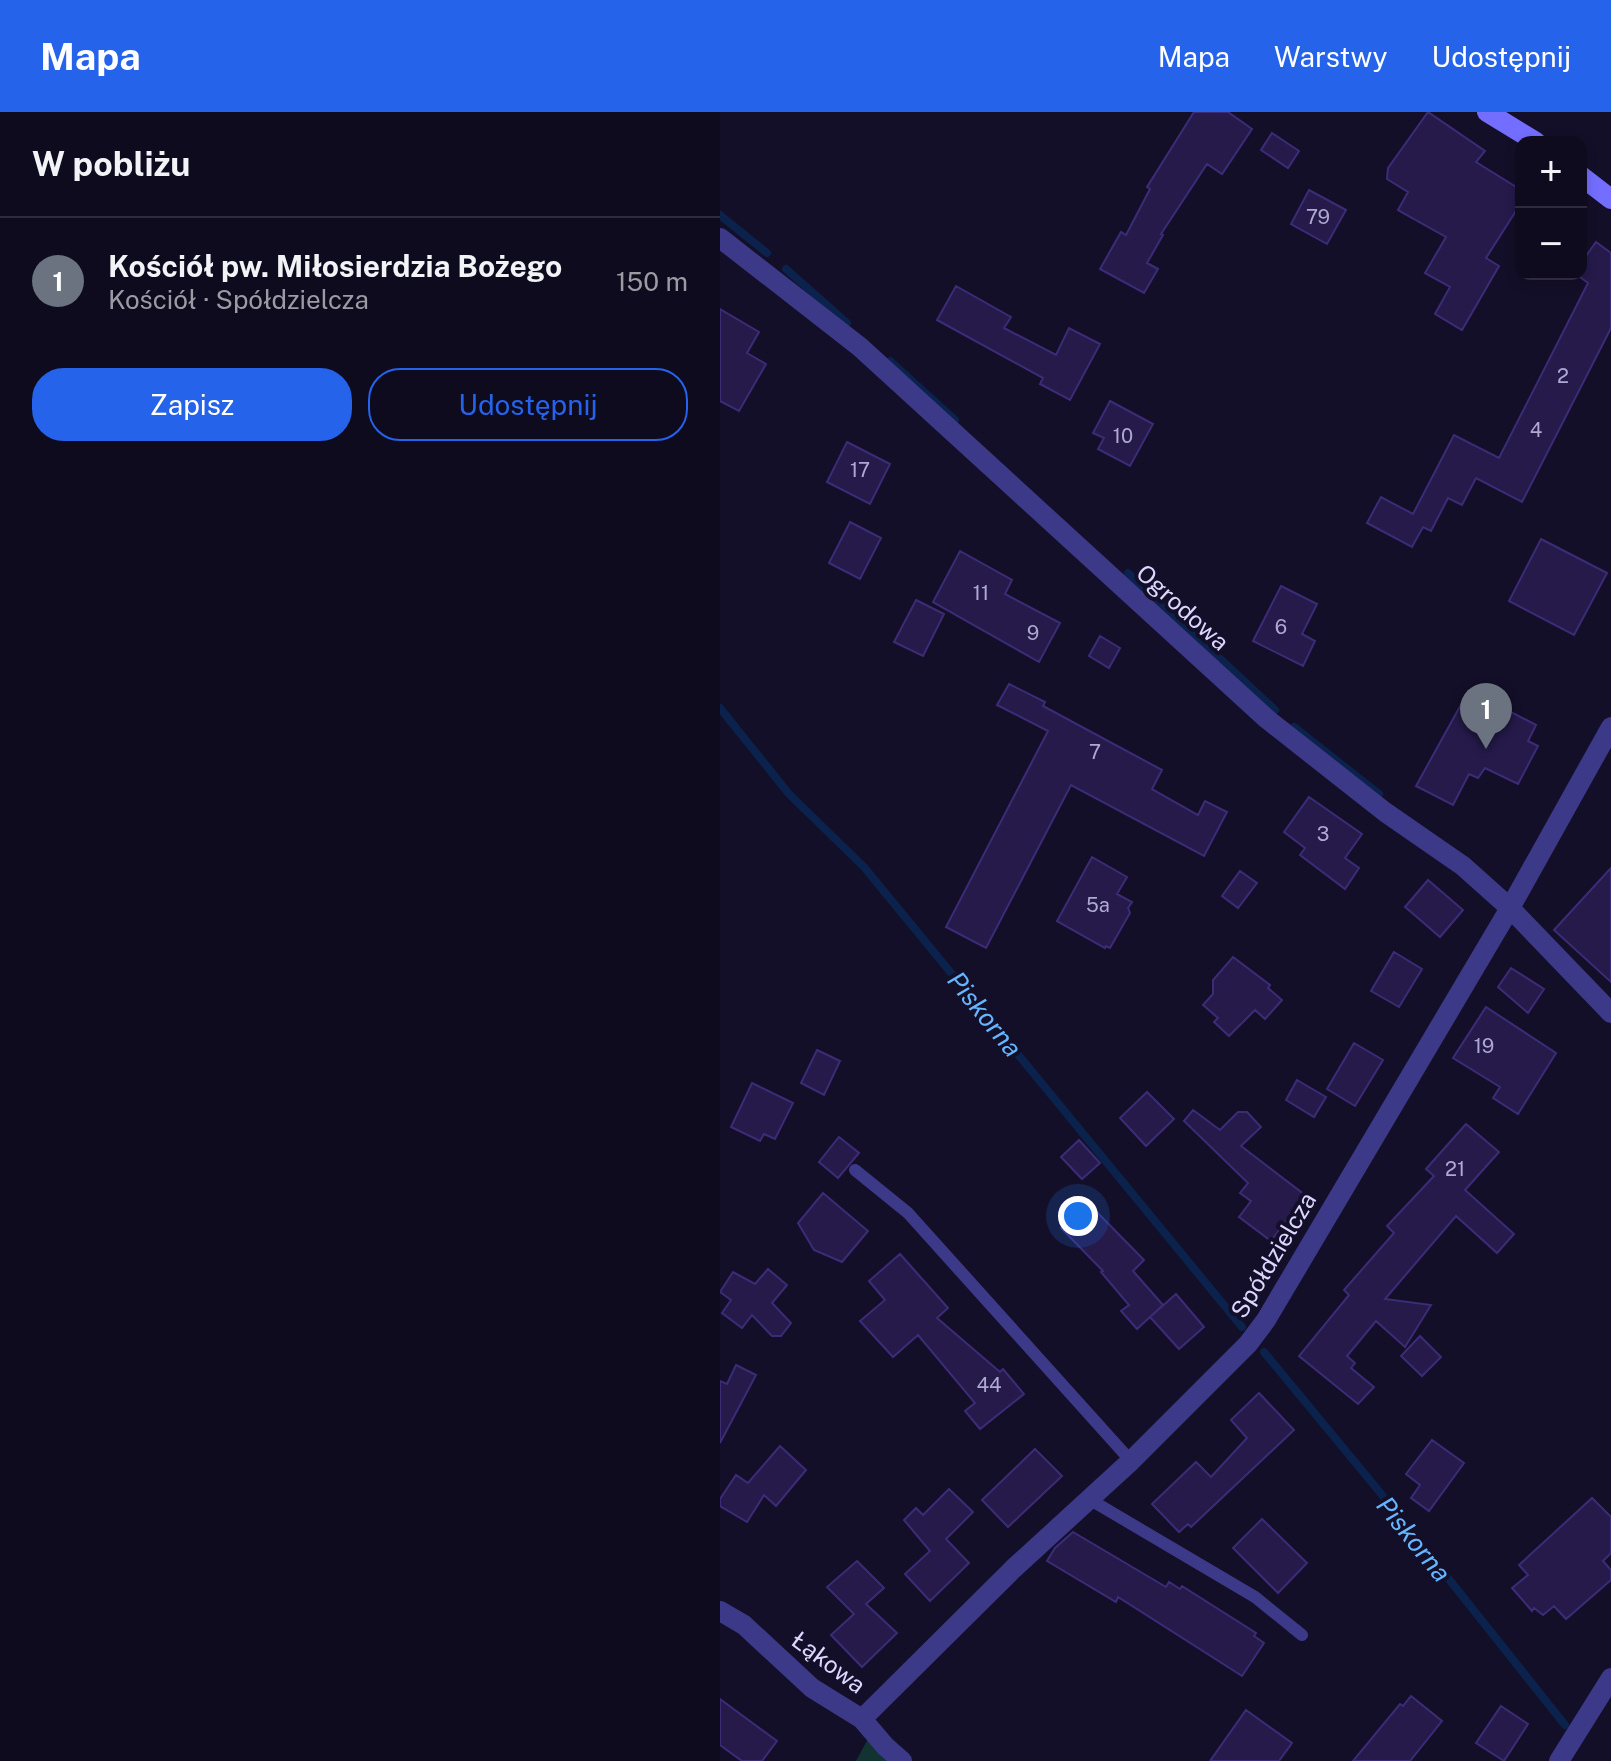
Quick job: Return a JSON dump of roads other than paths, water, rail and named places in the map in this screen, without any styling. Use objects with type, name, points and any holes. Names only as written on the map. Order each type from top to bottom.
[{"type":"main road","points":[[1487,112],[1526,136]]},
{"type":"main road","points":[[1587,181],[1611,199]]},
{"type":"street","name":"Ogrodowa","points":[[720,238],[860,347],[1267,719],[1385,812],[1463,866],[1510,908],[1611,1013]]},
{"type":"street","name":"Spółdzielcza","points":[[862,1719],[1248,1344],[1266,1320],[1510,908],[1611,727]]},
{"type":"street","name":"Łąkowa","points":[[720,1611],[744,1625],[812,1688],[862,1719],[902,1761]]},
{"type":"street","points":[[1559,1761],[1611,1678]]},
{"type":"lane","points":[[855,1170],[908,1213],[1131,1461]]},
{"type":"lane","points":[[1089,1499],[1255,1597],[1302,1635]]},
{"type":"waterway","points":[[720,215],[767,253]]},
{"type":"waterway","points":[[786,269],[847,323]]},
{"type":"waterway","points":[[890,361],[955,420]]},
{"type":"waterway","points":[[1128,573],[1275,710]]},
{"type":"waterway","name":"Piskorna","points":[[720,708],[789,794],[864,867],[1242,1327]]},
{"type":"waterway","points":[[1294,727],[1379,794]]},
{"type":"waterway","name":"Piskorna","points":[[1264,1352],[1565,1725]]},
{"type":"place","name":"Kościół pw. Miłosierdzia Bożego","points":[[1486,749]]}]
